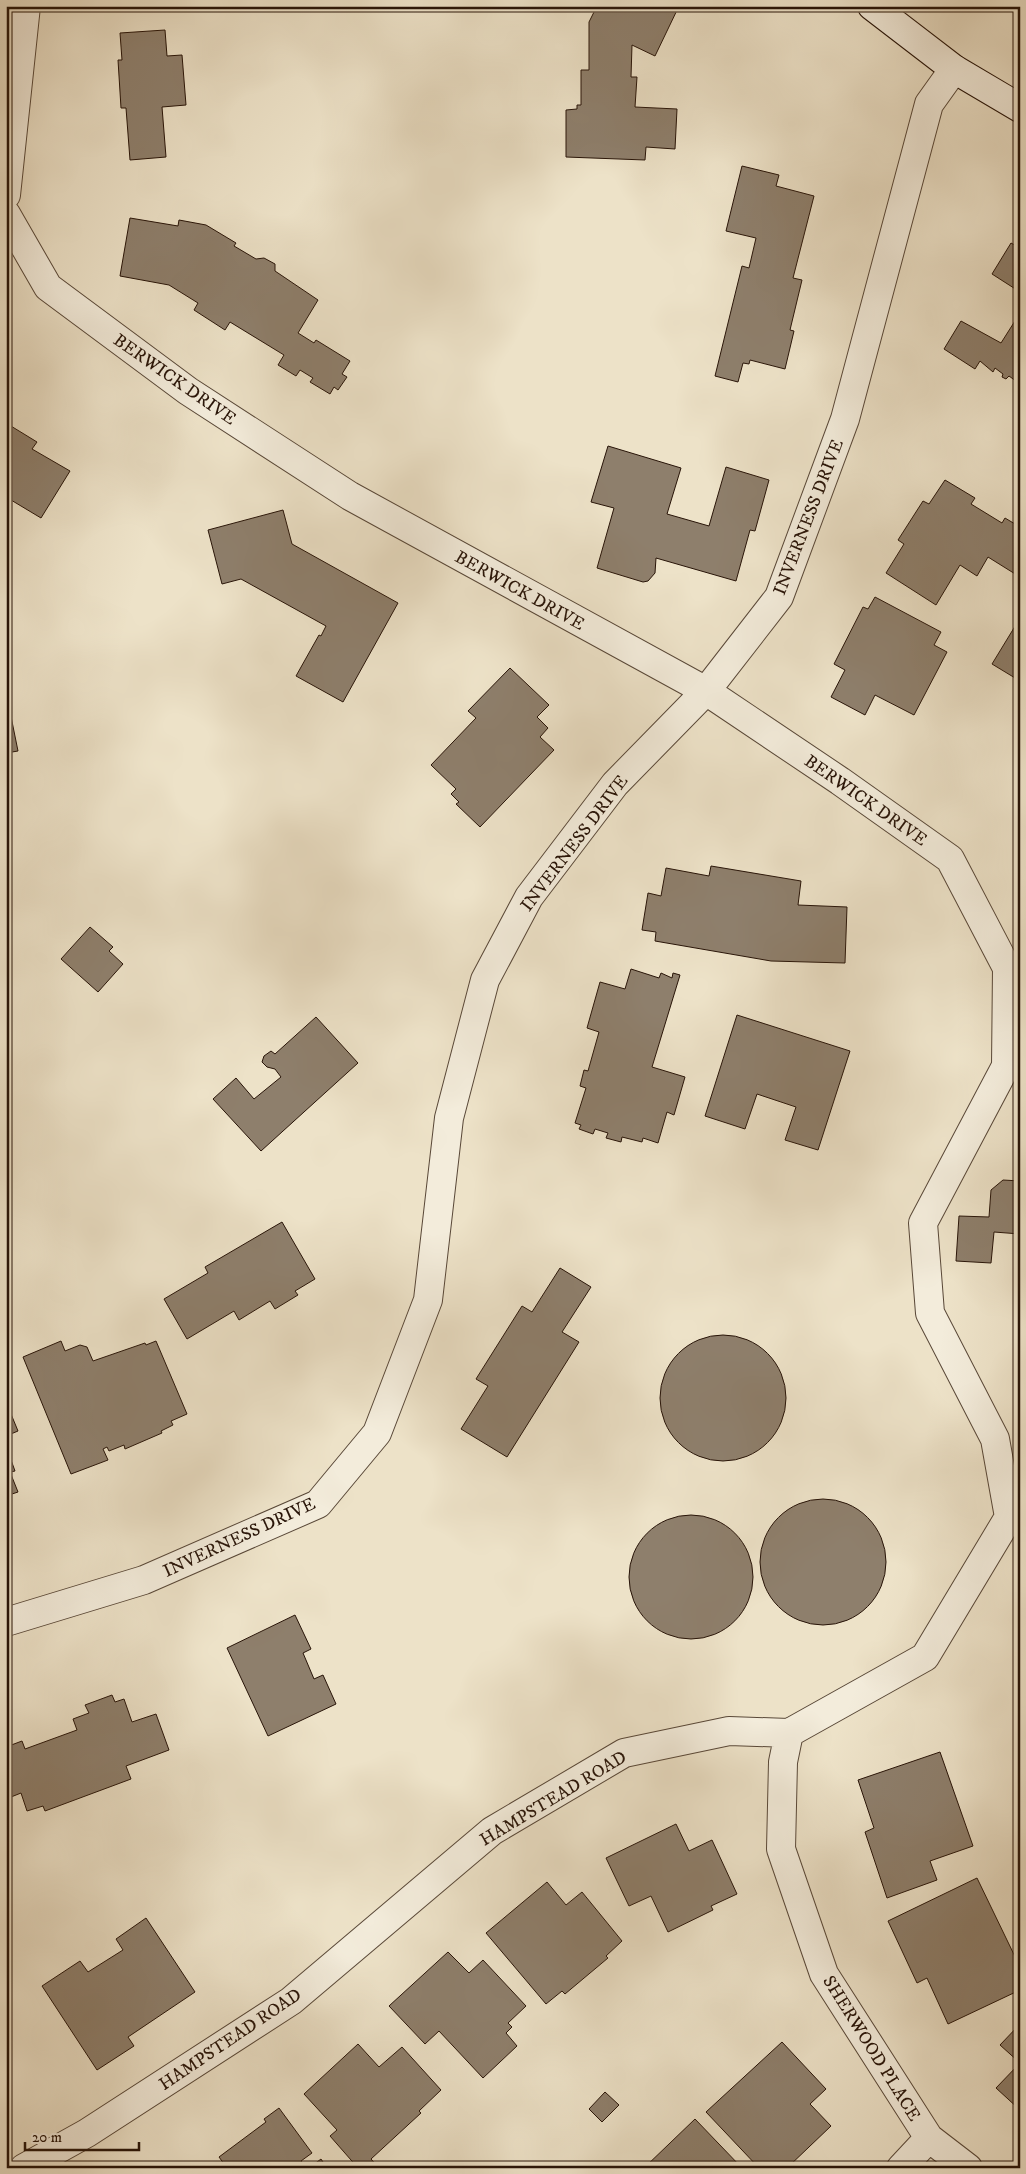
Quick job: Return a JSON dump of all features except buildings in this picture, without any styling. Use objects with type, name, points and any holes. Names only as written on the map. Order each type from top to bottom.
[{"type":"street","points":[[6,195],[26,6]]},
{"type":"street","points":[[872,6],[954,69],[1020,108]]},
{"type":"street","name":"INVERNESS DRIVE","points":[[6,1622],[144,1580],[318,1504],[377,1433],[428,1300],[449,1118],[485,980],[529,897],[609,791],[706,691],[779,597],[846,419],[929,104],[954,69]]},
{"type":"street","name":"BERWICK DRIVE","points":[[6,214],[48,287],[188,390],[350,496],[706,691],[840,781],[950,859],[1013,972]]},
{"type":"street","points":[[789,1734],[925,1658],[1010,1517],[995,1439],[930,1313],[923,1223],[1006,1066],[1013,972]]},
{"type":"street","name":"HAMPSTEAD ROAD","points":[[24,2168],[87,2133],[291,2001],[492,1831],[624,1752],[729,1731],[789,1734]]},
{"type":"street","name":"SHERWOOD PLACE","points":[[789,1734],[783,1762],[781,1849],[824,1974],[929,2138],[968,2168]]},
{"type":"street","points":[[901,2168],[929,2138]]}]
